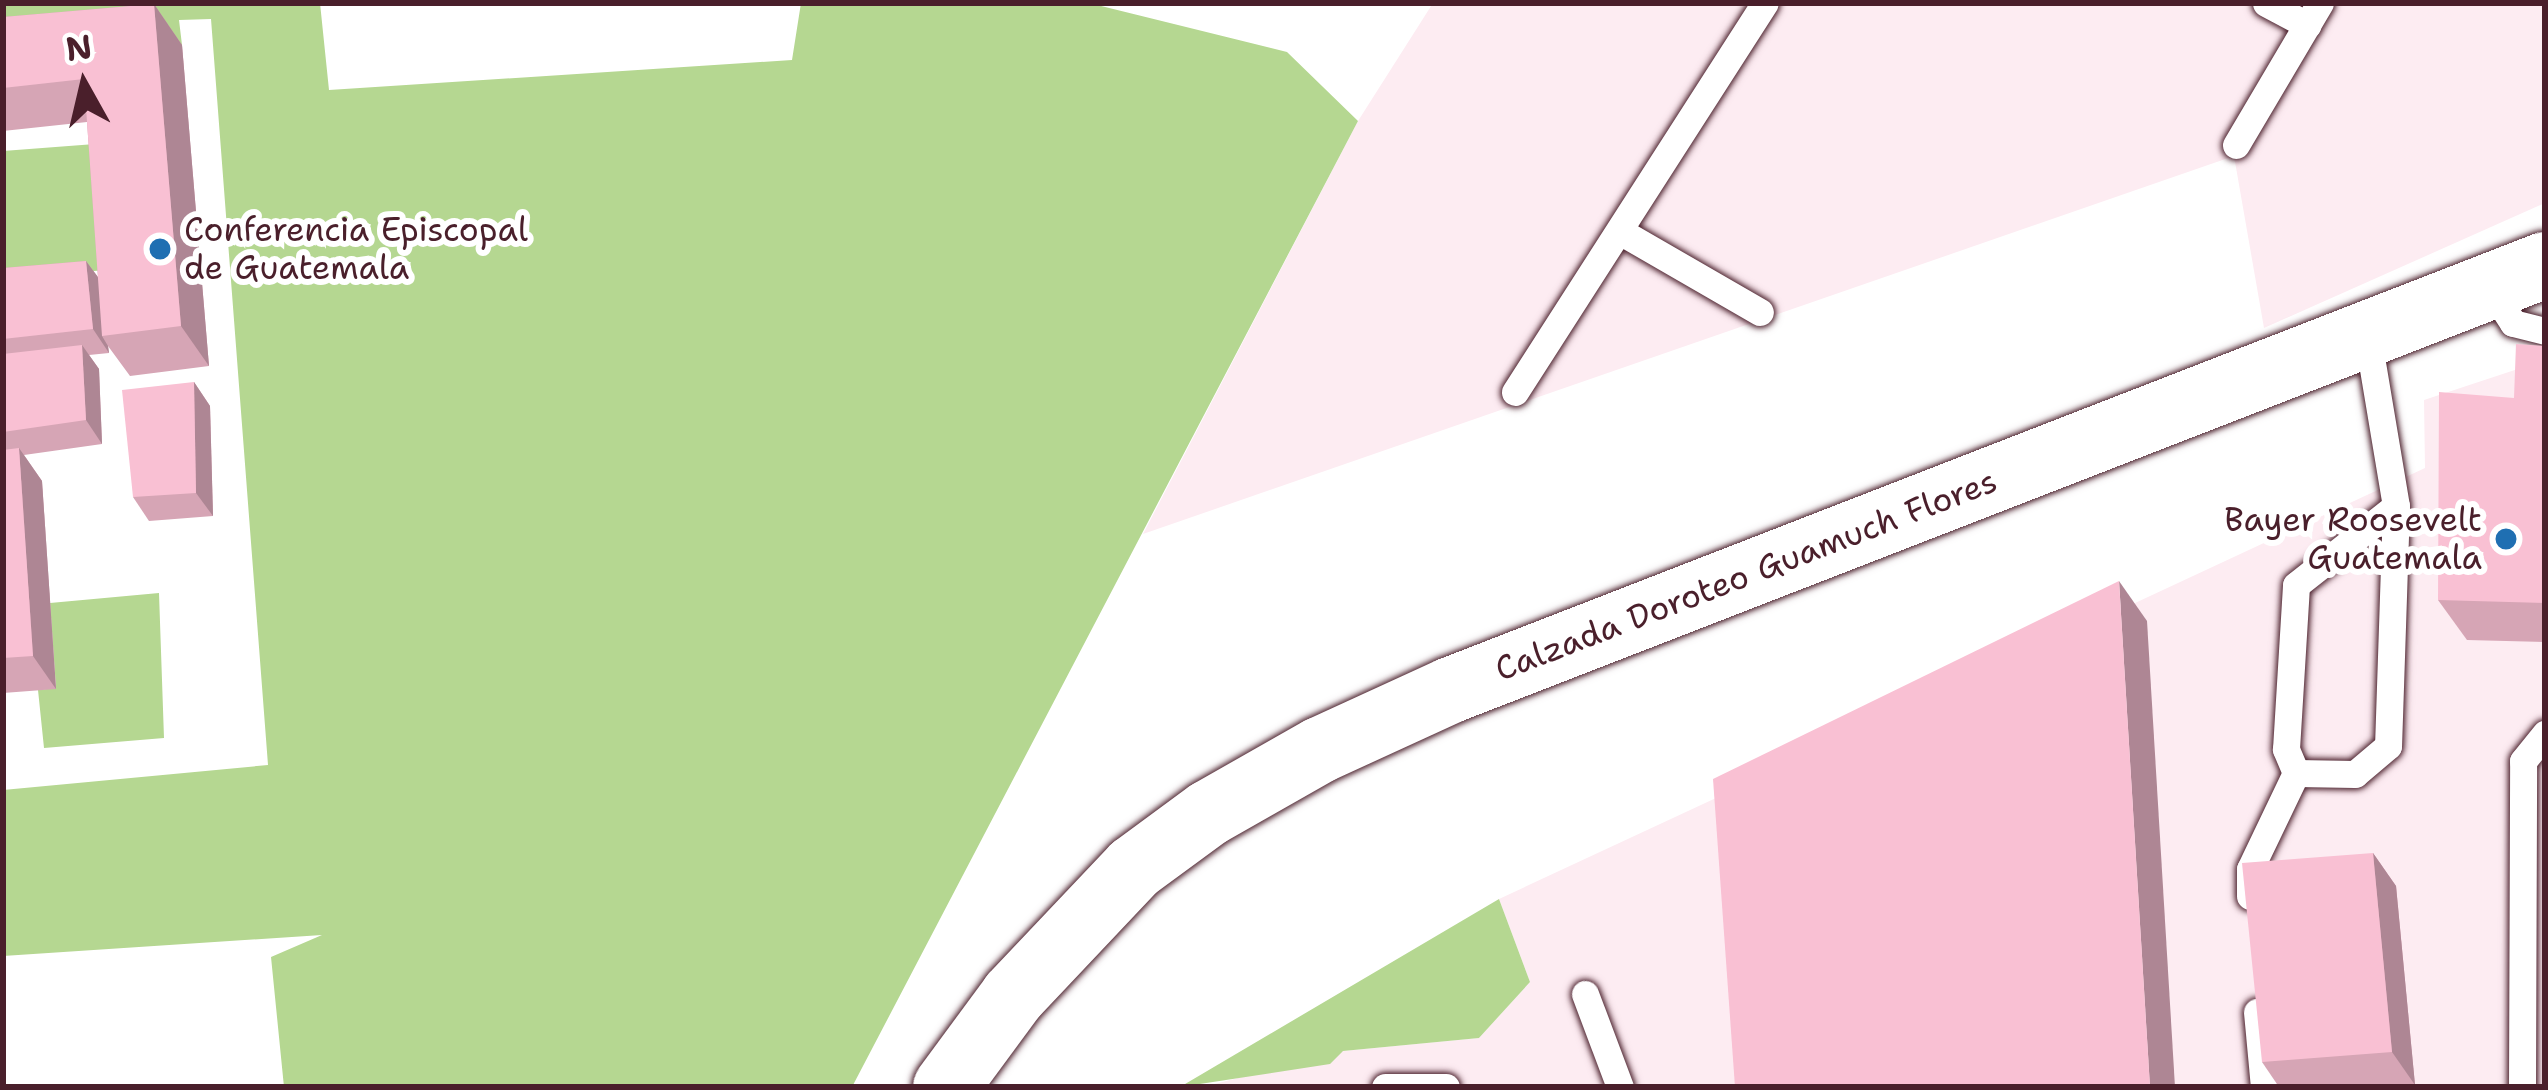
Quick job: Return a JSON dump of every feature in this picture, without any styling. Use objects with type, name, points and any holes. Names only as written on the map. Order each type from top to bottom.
[{"type":"main road","name":"Calzada Doroteo Guamuch Flores","points":[[946,1087],[1013,996],[1134,868],[1209,813],[1320,750],[1451,690],[2517,275]]},
{"type":"main road","name":"Calzada Doroteo Guamuch Flores","points":[[986,1087],[1013,996]]},
{"type":"lane","points":[[1515,392],[1623,233],[1765,3]]},
{"type":"lane","points":[[2236,145],[2313,14],[2266,3]]},
{"type":"lane","points":[[1623,233],[1760,311]]},
{"type":"lane","points":[[2517,275],[2513,322],[2545,331]]},
{"type":"lane","points":[[2296,772],[2355,774],[2388,746],[2396,506],[2367,333]]},
{"type":"lane","points":[[2249,919],[2250,869],[2296,772],[2286,749],[2296,585],[2396,506]]},
{"type":"lane","points":[[2522,1087],[2523,761],[2545,734]]},
{"type":"lane","points":[[2254,979],[2264,1087]]},
{"type":"lane","points":[[1585,994],[1620,1087]]},
{"type":"lane","points":[[1385,1087],[1446,1087]]},
{"type":"shaded area","points":[[1433,3],[2545,3],[2545,203],[2264,328],[2234,156],[1143,534],[1358,121]]},
{"type":"shaded area","points":[[2545,360],[2545,1087],[1203,1087],[1343,1051],[1479,1038],[1530,982],[1499,899],[2425,468],[2424,400]]},
{"type":"green space","points":[[3,3],[320,3],[329,90],[792,60],[801,3],[1089,3],[1287,52],[1358,121],[852,1087],[284,1087],[271,957],[322,935],[3,956],[3,790],[268,765],[211,19],[179,20],[182,45],[3,60]]},
{"type":"green space","name":"Conferencia Episcopal de Guatemala","points":[[95,144],[107,270],[3,278],[3,151]]},
{"type":"green space","points":[[159,593],[164,738],[44,748],[38,690],[56,688],[50,603]]},
{"type":"green space","points":[[1499,899],[1530,982],[1479,1038],[1343,1051],[1330,1064],[1180,1087]]},
{"type":"building","points":[[154,4],[181,326],[102,336],[84,79],[3,88],[3,17]]},
{"type":"building","points":[[86,261],[93,329],[3,339],[3,268]]},
{"type":"building","points":[[2516,344],[2545,346],[2545,603],[2438,600],[2439,392],[2514,398]]},
{"type":"building","points":[[82,345],[86,420],[3,432],[3,354]]},
{"type":"building","points":[[194,382],[196,493],[133,497],[122,390]]},
{"type":"building","points":[[19,448],[33,656],[3,658],[3,450]]},
{"type":"building","points":[[2119,581],[2150,1087],[1735,1087],[1713,779]]},
{"type":"building","points":[[2373,853],[2392,1052],[2262,1062],[2242,863]]},
{"type":"place","name":"Conferencia Episcopal de Guatemala","points":[[160,249]]},
{"type":"place","name":"Bayer Roosevelt Guatemala","points":[[2506,539]]}]
